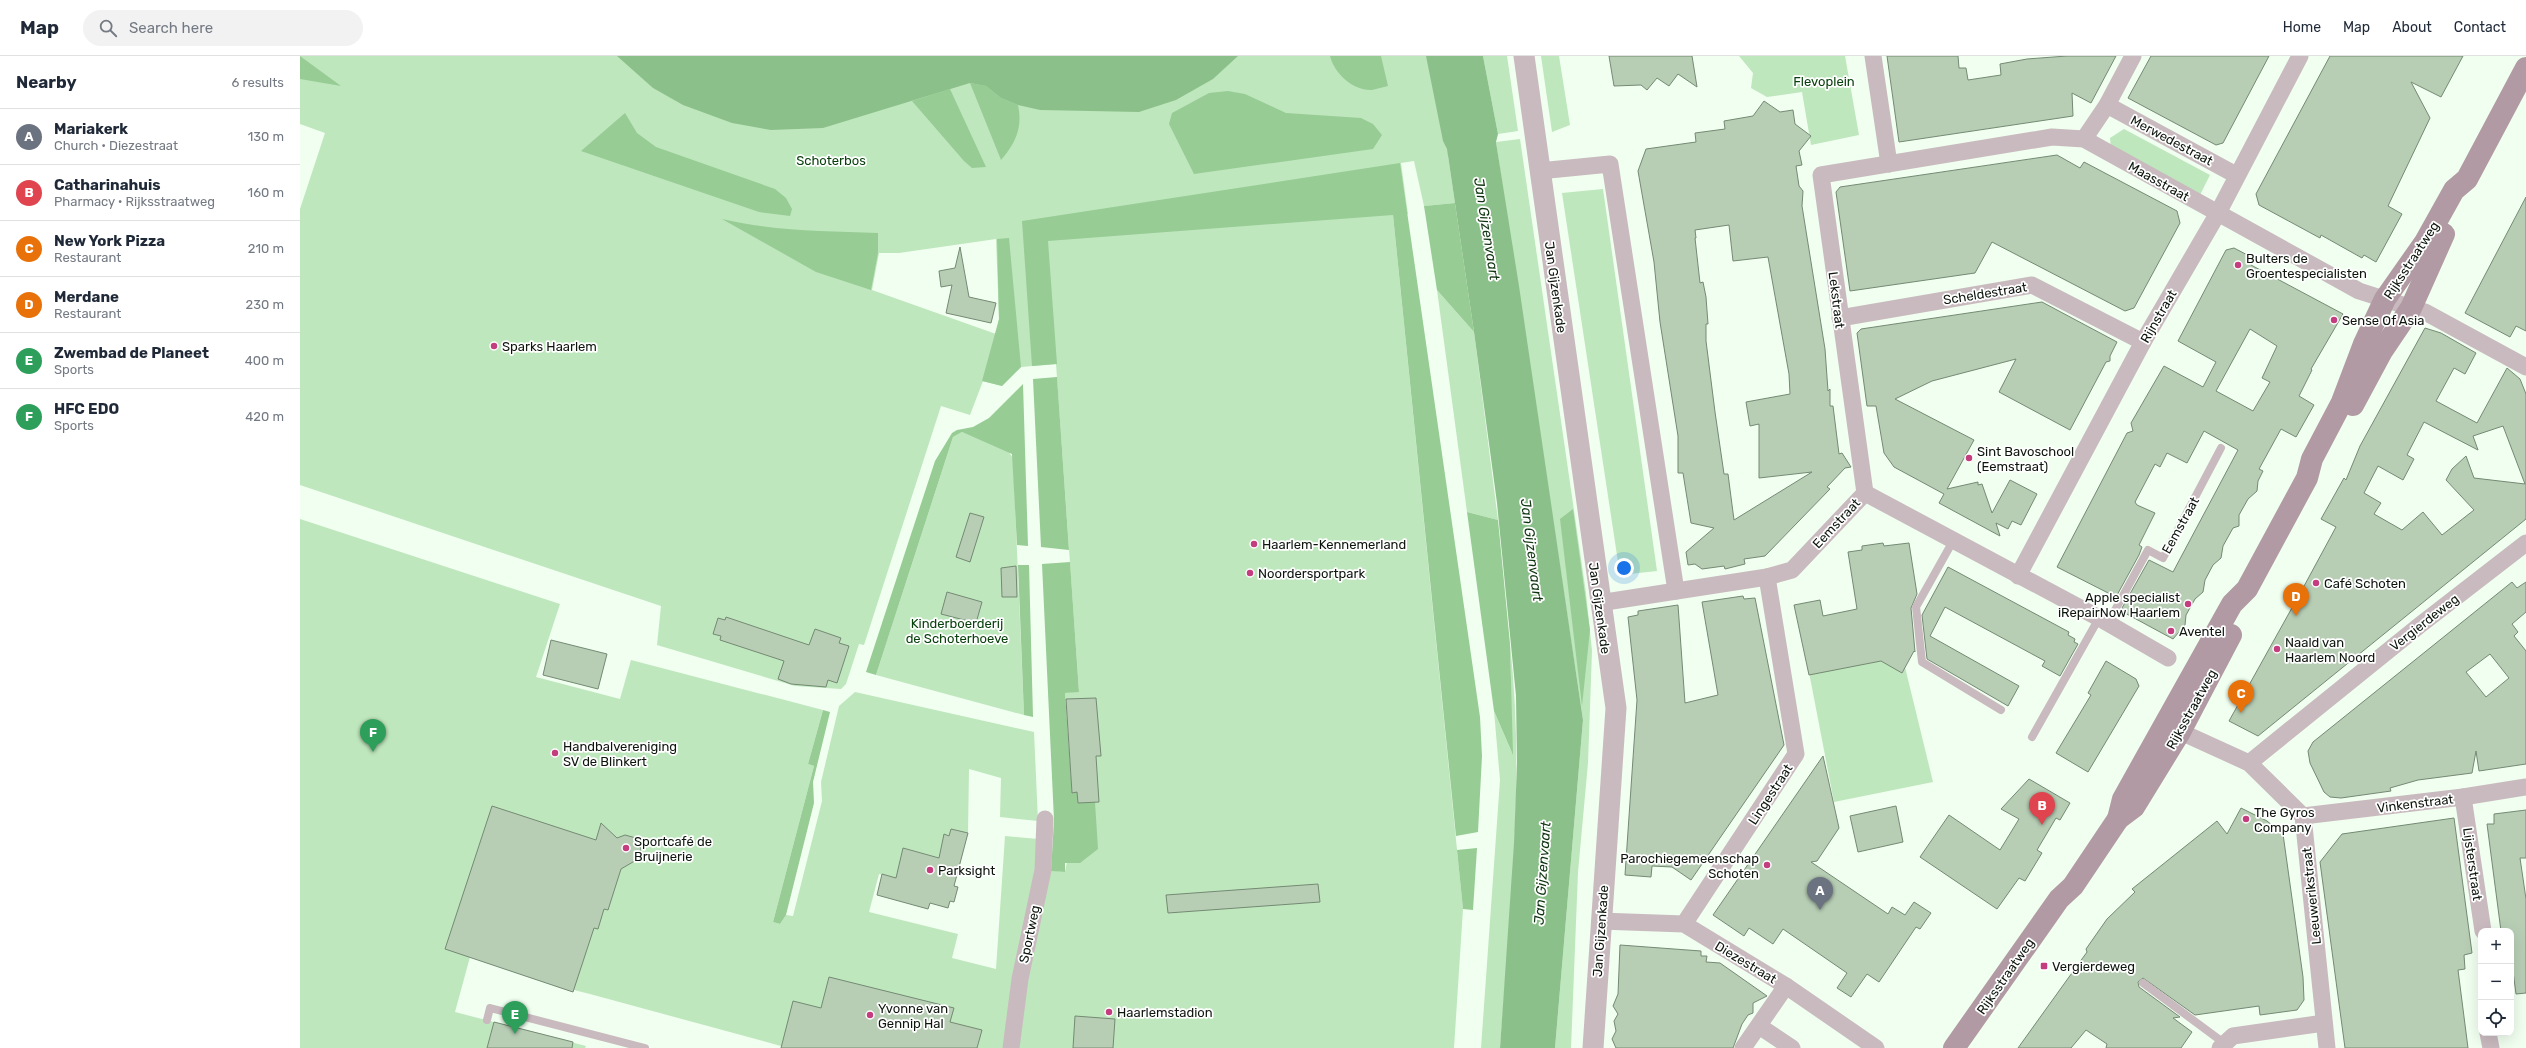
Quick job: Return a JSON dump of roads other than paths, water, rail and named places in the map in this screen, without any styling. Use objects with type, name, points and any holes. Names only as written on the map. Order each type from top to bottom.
[{"type":"main road","name":"Rijksstraatweg","points":[[2307,478],[2321,464],[2382,351],[2411,308],[2436,248],[2465,196],[2467,179],[2526,68]]},
{"type":"main road","name":"Rijksstraatweg","points":[[1954,1048],[2059,899],[2073,886],[2118,819],[2123,799],[2172,728],[2232,604],[2247,589],[2307,478],[2312,459],[2342,402],[2364,344],[2385,299],[2425,242],[2454,190],[2467,179]]},
{"type":"main road","name":"Rijksstraatweg","points":[[1967,1048],[2068,905],[2073,886]]},
{"type":"street","name":"Jan Gijzenkade","points":[[1524,56],[1599,603],[1616,708],[1600,921],[1593,1048]]},
{"type":"street","points":[[1873,56],[1889,164]]},
{"type":"street","points":[[2084,139],[2107,105],[2133,56]]},
{"type":"street","name":"Rijnstraat","points":[[2018,576],[2143,342],[2218,214],[2236,175],[2300,56]]},
{"type":"street","name":"Merwedestraat","points":[[2107,105],[2236,175]]},
{"type":"street","name":"Maasstraat","points":[[1889,164],[2052,137],[2084,139],[2359,291],[2425,312],[2526,367]]},
{"type":"street","points":[[1540,171],[1610,164],[1676,591]]},
{"type":"street","name":"Lekstraat","points":[[1865,493],[1821,175],[1889,164]]},
{"type":"street","name":"Scheldestraat","points":[[1840,318],[2032,285],[2143,342]]},
{"type":"street","name":"Eemstraat","points":[[1599,603],[1767,577],[1792,570],[1865,493],[2103,620],[2168,658]]},
{"type":"street","name":"Vergierdeweg","points":[[2249,763],[2414,629],[2526,543]]},
{"type":"street","name":"Lingestraat","points":[[1684,924],[1796,754],[1767,577]]},
{"type":"street","points":[[2172,728],[2249,763],[2303,816]]},
{"type":"street","name":"Vinkenstraat","points":[[2303,816],[2463,797],[2526,787]]},
{"type":"street","name":"Lijsterstraat","points":[[2463,797],[2483,928]]},
{"type":"street","name":"Leeuwerikstraat","points":[[2303,816],[2327,1048]]},
{"type":"street","name":"Sportweg","points":[[1011,1048],[1020,979],[1043,870],[1045,819]]},
{"type":"street","name":"Diezestraat","points":[[1600,921],[1684,924],[1786,986],[1876,1048]]},
{"type":"street","points":[[1743,1048],[1786,986]]},
{"type":"street","points":[[2222,1045],[2233,1036],[2324,1023]]},
{"type":"street","points":[[1759,1026],[1792,1048]]},
{"type":"street","points":[[2489,1036],[2491,1048]]},
{"type":"lane","name":"Eemstraat","points":[[2032,737],[2103,620],[2148,550],[2163,558],[2221,448]]},
{"type":"lane","points":[[1953,541],[1916,608],[1922,662],[2001,710]]},
{"type":"lane","points":[[2143,983],[2222,1045]]},
{"type":"lane","points":[[487,1020],[490,1008],[645,1048]]},
{"type":"water","points":[[617,56],[1238,56],[1213,79],[1176,100],[1139,112],[1040,110],[1018,105],[1001,98],[986,86],[970,83],[823,128],[771,130],[732,123],[683,105],[653,88]]},
{"type":"water","name":"Jan Gijzenvaart","points":[[1426,56],[1483,56],[1498,134],[1496,142],[1519,286],[1583,720],[1555,1048],[1500,1048],[1514,843],[1517,763],[1516,696],[1497,503],[1474,332],[1447,149],[1443,141]]},
{"type":"place","name":"Bulters de Groentespecialisten","points":[[2238,265]]},
{"type":"place","name":"Sense Of Asia","points":[[2334,320]]},
{"type":"place","name":"Sparks Haarlem","points":[[494,346]]},
{"type":"place","name":"Sint Bavoschool (Eemstraat)","points":[[1969,458]]},
{"type":"place","name":"Haarlem-Kennemerland","points":[[1254,544]]},
{"type":"place","name":"Noordersportpark","points":[[1250,573]]},
{"type":"place","name":"Café Schoten","points":[[2316,583]]},
{"type":"place","name":"Apple specialist iRepairNow Haarlem","points":[[2188,604]]},
{"type":"place","name":"Merdane","points":[[2296,616]]},
{"type":"place","name":"Aventel","points":[[2171,631]]},
{"type":"place","name":"Naald van Haarlem Noord","points":[[2277,649]]},
{"type":"place","name":"New York Pizza","points":[[2241,713]]},
{"type":"place","name":"HFC EDO","points":[[373,752]]},
{"type":"place","name":"Handbalvereniging SV de Blinkert","points":[[555,753]]},
{"type":"place","name":"The Gyros Company","points":[[2246,819]]},
{"type":"place","name":"Catharinahuis","points":[[2042,825]]},
{"type":"place","name":"Sportcafé de Bruijnerie","points":[[626,848]]},
{"type":"place","name":"Parochiegemeenschap Schoten","points":[[1767,865]]},
{"type":"place","name":"Parksight","points":[[930,870]]},
{"type":"place","name":"Mariakerk","points":[[1820,910]]},
{"type":"place","name":"Vergierdeweg","points":[[2044,966]]},
{"type":"place","name":"Haarlemstadion","points":[[1109,1012]]},
{"type":"place","name":"Yvonne van Gennip Hal","points":[[870,1015]]},
{"type":"place","name":"Zwembad de Planeet","points":[[515,1034]]},
{"type":"park label","name":"Flevoplein","points":[[1824,81]]},
{"type":"park label","name":"Schoterbos","points":[[831,160]]},
{"type":"park label","name":"Kinderboerderij de Schoterhoeve","points":[[957,630]]}]
